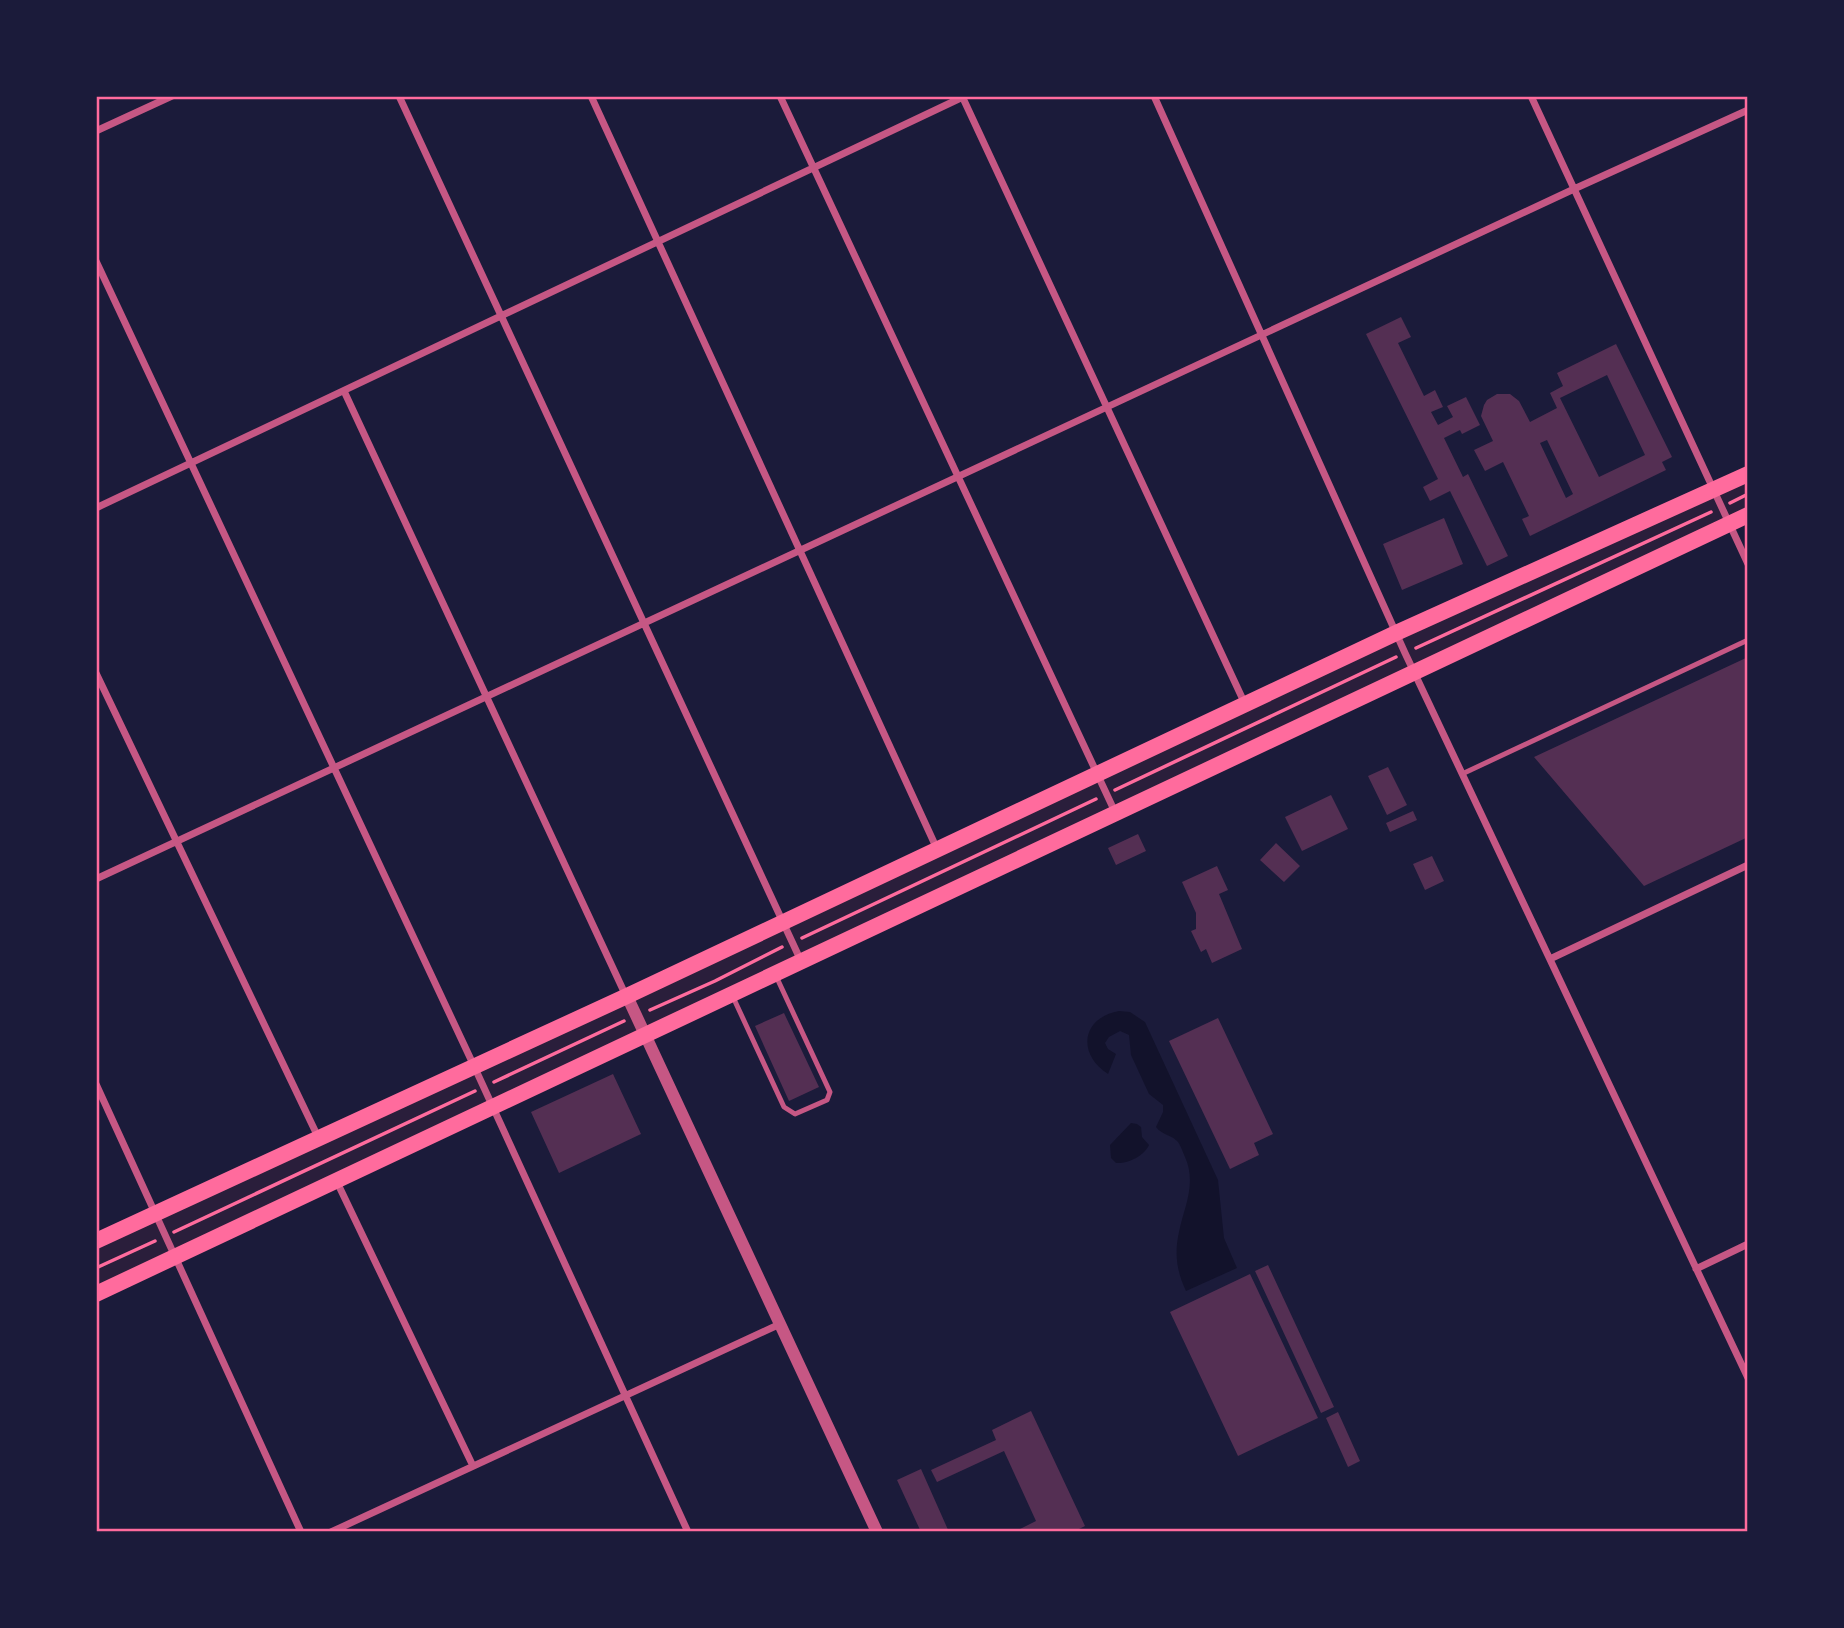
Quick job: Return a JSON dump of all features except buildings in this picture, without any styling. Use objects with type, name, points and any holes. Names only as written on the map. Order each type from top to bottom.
[{"type":"main road","points":[[96,1241],[627,996],[1396,633],[1748,474]]},
{"type":"main road","points":[[96,1294],[1748,515]]},
{"type":"street","points":[[96,131],[172,96]]},
{"type":"street","points":[[399,96],[802,961]]},
{"type":"street","points":[[592,96],[937,850]]},
{"type":"street","points":[[780,96],[1116,813]]},
{"type":"street","points":[[1154,96],[1405,653],[1748,1378]]},
{"type":"street","points":[[1531,96],[1748,564]]},
{"type":"street","points":[[96,508],[963,97],[1245,704]]},
{"type":"street","points":[[96,879],[1748,110]]},
{"type":"street","points":[[96,261],[474,1066],[688,1532]]},
{"type":"street","points":[[344,391],[877,1532]]},
{"type":"street","points":[[96,673],[319,1139]]},
{"type":"street","points":[[1550,959],[1748,865]]},
{"type":"street","points":[[96,1084],[301,1532]]},
{"type":"street","points":[[336,1181],[473,1466]]},
{"type":"street","points":[[1696,1269],[1748,1244]]},
{"type":"street","points":[[331,1532],[780,1324]]},
{"type":"lane","points":[[1462,774],[1748,640]]},
{"type":"lane","points":[[731,995],[784,1107],[795,1114],[827,1100],[830,1092],[775,974]]},
{"type":"path","points":[[96,1268],[715,981],[1405,653],[1748,495]]},
{"type":"shaded area","points":[[1748,474],[1748,515],[96,1294],[96,1241]]},
{"type":"shaded area","points":[[1119,1011],[1130,1012],[1145,1022],[1218,1180],[1224,1238],[1237,1268],[1186,1291],[1180,1277],[1177,1255],[1177,1240],[1190,1186],[1185,1157],[1178,1142],[1156,1127],[1163,1112],[1163,1105],[1149,1094],[1131,1055],[1129,1035],[1120,1031],[1109,1037],[1105,1043],[1108,1049],[1116,1054],[1108,1074],[1091,1057],[1088,1047],[1091,1029],[1097,1021]]},
{"type":"shaded area","points":[[1131,1123],[1141,1127],[1142,1137],[1149,1145],[1135,1158],[1116,1163],[1111,1158],[1110,1145]]}]
